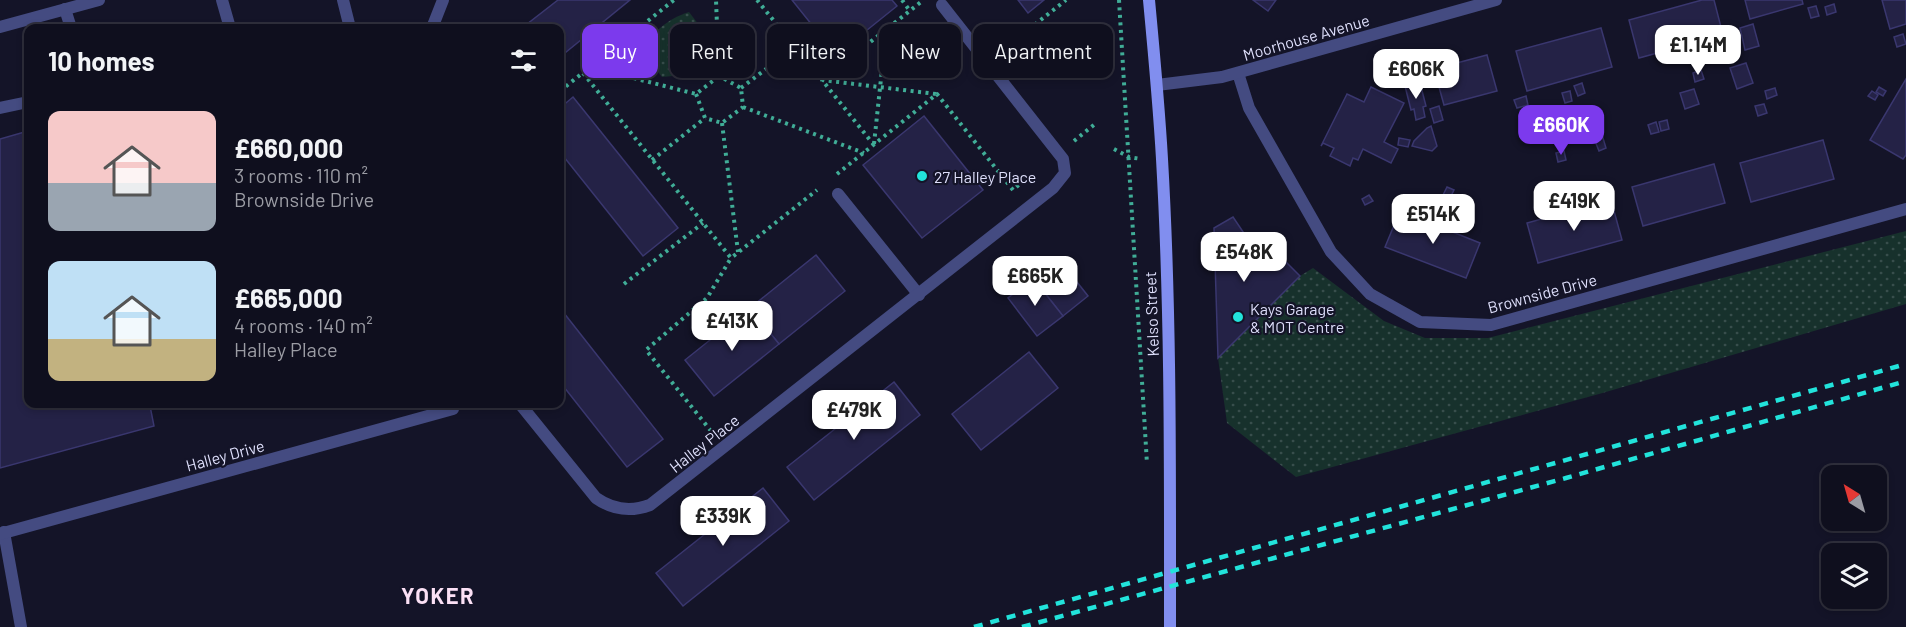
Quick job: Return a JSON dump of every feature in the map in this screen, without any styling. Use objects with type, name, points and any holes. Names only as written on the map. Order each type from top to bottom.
[{"type":"street","points":[[0,27],[99,0]]},
{"type":"street","points":[[222,0],[229,24]]},
{"type":"street","points":[[343,0],[349,24]]},
{"type":"street","points":[[434,24],[443,0]]},
{"type":"street","name":"Kelso Street","points":[[1149,0],[1162,159],[1169,372],[1170,627]]},
{"type":"street","name":"Moorhouse Avenue","points":[[1157,85],[1238,73],[1496,0]]},
{"type":"street","points":[[942,5],[1059,154]]},
{"type":"street","points":[[65,9],[70,24]]},
{"type":"street","name":"Brownside Drive","points":[[1238,73],[1249,108],[1331,252],[1370,294],[1420,322],[1491,325],[1906,209]]},
{"type":"street","points":[[0,108],[24,103]]},
{"type":"street","name":"Halley Place","points":[[523,408],[587,490],[605,505],[616,509],[640,508],[650,505],[1053,188],[1065,173],[1065,165],[1059,154]]},
{"type":"street","points":[[837,194],[919,295]]},
{"type":"street","name":"Halley Drive","points":[[2,533],[453,408]]},
{"type":"street","points":[[2,533],[21,627]]},
{"type":"path","points":[[644,24],[674,0]]},
{"type":"path","points":[[716,0],[717,24]]},
{"type":"path","points":[[757,0],[777,24]]},
{"type":"path","points":[[902,0],[910,11]]},
{"type":"path","points":[[894,24],[924,0]]},
{"type":"path","points":[[1036,24],[1066,0]]},
{"type":"path","points":[[1119,0],[1147,465]]},
{"type":"path","points":[[822,80],[879,36]]},
{"type":"path","points":[[741,88],[767,68]]},
{"type":"path","points":[[564,88],[582,74]]},
{"type":"path","points":[[587,78],[731,258]]},
{"type":"path","points":[[633,78],[696,94]]},
{"type":"path","points":[[696,94],[716,78]]},
{"type":"path","points":[[723,78],[741,88]]},
{"type":"path","points":[[874,145],[882,78]]},
{"type":"path","points":[[822,80],[937,94],[1013,190],[1059,154]]},
{"type":"path","points":[[822,80],[874,145]]},
{"type":"path","points":[[741,88],[743,107]]},
{"type":"path","points":[[696,94],[705,118]]},
{"type":"path","points":[[828,181],[937,94]]},
{"type":"path","points":[[722,123],[743,107]]},
{"type":"path","points":[[743,107],[864,153]]},
{"type":"path","points":[[652,160],[705,118]]},
{"type":"path","points":[[705,118],[722,123]]},
{"type":"path","points":[[722,123],[738,252]]},
{"type":"path","points":[[1114,149],[1129,157],[1162,159]]},
{"type":"path","points":[[724,448],[646,350],[707,297],[731,258],[819,188]]},
{"type":"path","points":[[624,285],[703,223]]},
{"type":"green space","points":[[689,12],[698,24],[670,24],[670,76],[662,77],[658,72],[658,30],[674,18]]},
{"type":"green space","points":[[1906,231],[1906,304],[1599,394],[1296,477],[1227,423],[1218,358],[1300,276],[1313,268],[1384,321],[1425,338],[1488,338]]},
{"type":"building","points":[[558,0],[630,0],[601,24],[582,24],[582,39],[564,54],[564,24],[527,24]]},
{"type":"building","points":[[792,0],[892,0],[897,6],[867,30],[867,24],[811,24]]},
{"type":"building","points":[[1018,0],[1044,0],[1028,13]]},
{"type":"building","points":[[1253,0],[1276,0],[1268,11]]},
{"type":"building","points":[[1702,0],[1714,0],[1723,35],[1639,58],[1629,20]]},
{"type":"building","points":[[1745,0],[1802,0],[1803,4],[1750,19]]},
{"type":"building","points":[[1882,0],[1906,0],[1906,24],[1890,29]]},
{"type":"building","points":[[1834,4],[1836,12],[1827,15],[1825,7]]},
{"type":"building","points":[[1816,6],[1819,16],[1811,18],[1808,8]]},
{"type":"building","points":[[1753,24],[1759,46],[1745,50],[1740,28]]},
{"type":"building","points":[[1601,28],[1612,67],[1527,91],[1516,51]]},
{"type":"building","points":[[1903,34],[1906,44],[1897,47],[1894,37]]},
{"type":"building","points":[[1487,55],[1497,91],[1444,105],[1434,69]]},
{"type":"building","points":[[1746,63],[1753,83],[1737,89],[1730,68]]},
{"type":"building","points":[[1701,70],[1704,79],[1695,82],[1693,73]]},
{"type":"building","points":[[1906,79],[1906,155],[1903,159],[1870,140]]},
{"type":"building","points":[[1420,83],[1426,106],[1423,107],[1425,117],[1416,120],[1405,86]]},
{"type":"building","points":[[1582,83],[1585,93],[1578,96],[1574,86]]},
{"type":"building","points":[[1371,87],[1404,103],[1384,142],[1398,149],[1391,163],[1363,149],[1358,160],[1353,158],[1350,166],[1330,156],[1334,148],[1323,143],[1321,146],[1347,94],[1364,102]]},
{"type":"building","points":[[1879,87],[1886,91],[1883,96],[1876,92]]},
{"type":"building","points":[[1775,88],[1777,95],[1767,99],[1765,91]]},
{"type":"building","points":[[1694,89],[1699,104],[1685,109],[1680,93]]},
{"type":"building","points":[[1570,91],[1572,101],[1565,103],[1562,93]]},
{"type":"building","points":[[1872,91],[1878,95],[1875,100],[1868,96]]},
{"type":"building","points":[[1526,96],[1528,105],[1517,108],[1514,100]]},
{"type":"building","points":[[573,97],[678,228],[643,256],[564,157],[564,105]]},
{"type":"building","points":[[1764,104],[1767,113],[1758,116],[1755,106]]},
{"type":"building","points":[[1439,106],[1443,120],[1434,123],[1430,109]]},
{"type":"building","name":"27 Halley Place","points":[[924,116],[983,190],[922,238],[863,165]]},
{"type":"building","points":[[1667,120],[1669,129],[1661,131],[1659,122]]},
{"type":"building","points":[[1656,122],[1659,132],[1651,134],[1648,125]]},
{"type":"building","points":[[1431,126],[1437,146],[1432,151],[1412,146],[1414,141]]},
{"type":"building","points":[[24,132],[24,408],[150,408],[154,426],[0,468],[0,139]]},
{"type":"building","points":[[1399,138],[1410,140],[1408,147],[1398,145]]},
{"type":"building","points":[[1603,138],[1606,148],[1599,151],[1595,141]]},
{"type":"building","points":[[1823,140],[1834,179],[1751,202],[1740,163]]},
{"type":"building","points":[[1564,151],[1566,160],[1558,162],[1556,153]]},
{"type":"building","points":[[1714,164],[1725,203],[1643,226],[1632,187]]},
{"type":"building","points":[[1447,187],[1454,190],[1450,198],[1443,195]]},
{"type":"building","points":[[1369,195],[1373,201],[1365,205],[1362,199]]},
{"type":"building","points":[[1611,200],[1622,240],[1538,263],[1527,223]]},
{"type":"building","points":[[1400,211],[1480,243],[1466,278],[1385,247]]},
{"type":"building","name":"Kays Garage & MOT Centre","points":[[1233,217],[1264,263],[1275,251],[1300,276],[1218,358],[1214,228]]},
{"type":"building","points":[[816,255],[845,291],[779,344],[750,308]]},
{"type":"building","points":[[1058,258],[1088,296],[1063,316],[1033,278]]},
{"type":"building","points":[[1033,278],[1063,316],[1037,336],[1008,298]]},
{"type":"building","points":[[750,308],[779,344],[714,396],[685,360]]},
{"type":"building","points":[[564,313],[663,439],[627,467],[564,387]]},
{"type":"building","points":[[1029,352],[1058,388],[981,450],[952,414]]},
{"type":"building","points":[[894,382],[920,415],[814,500],[787,467]]},
{"type":"building","points":[[763,488],[789,521],[683,606],[656,573]]},
{"type":"railway","points":[[974,627],[1906,364]]},
{"type":"railway","points":[[1022,627],[1566,478],[1906,381]]},
{"type":"place","name":"27 Halley Place","points":[[922,176]]},
{"type":"place","name":"Kays Garage & MOT Centre","points":[[1238,317]]},
{"type":"district","name":"YOKER","points":[[438,595]]}]
